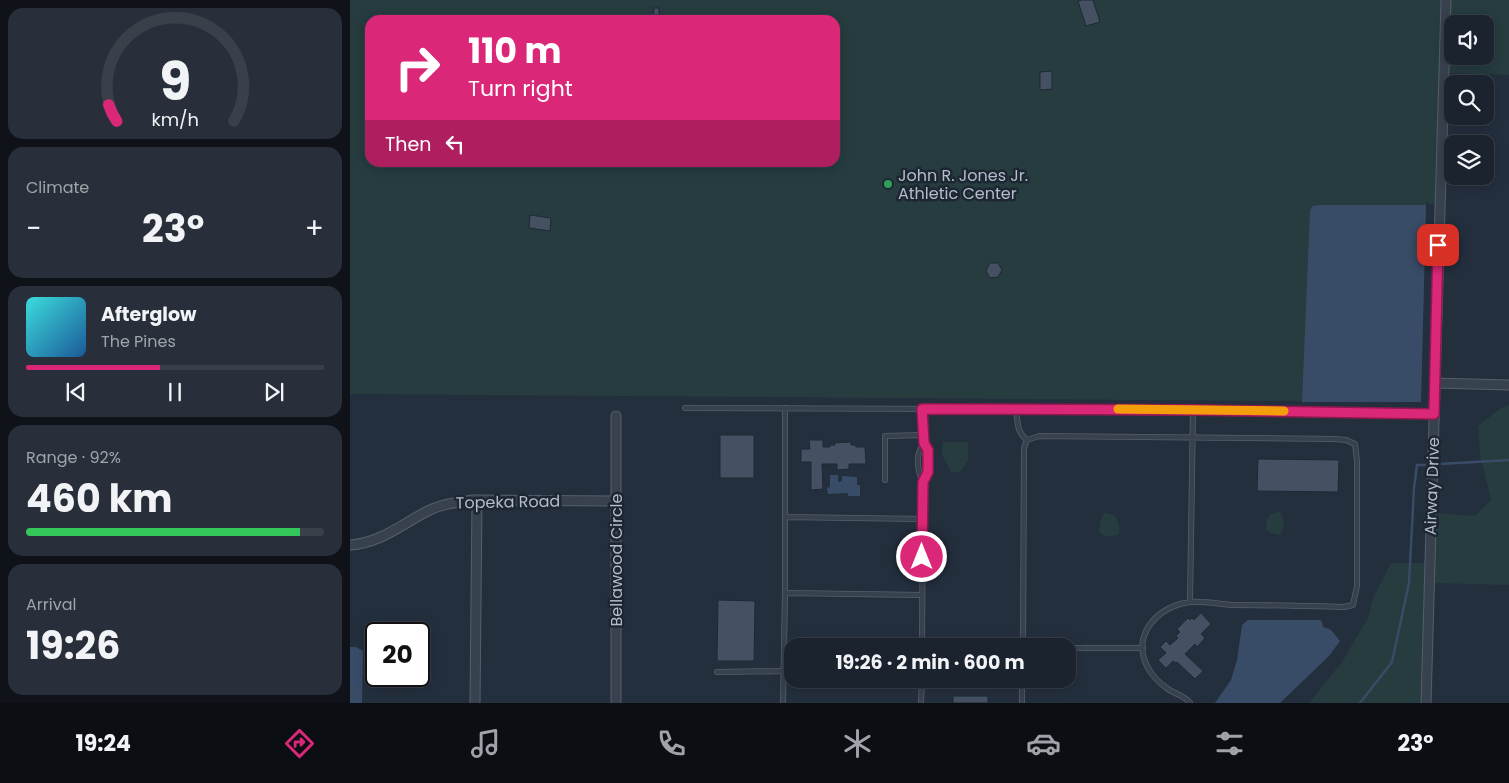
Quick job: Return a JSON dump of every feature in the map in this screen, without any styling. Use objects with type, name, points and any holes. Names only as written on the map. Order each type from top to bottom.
[{"type":"street","name":"Airway Drive","points":[[1426,703],[1446,0]]},
{"type":"street","points":[[1435,383],[1509,385]]},
{"type":"street","name":"Bellawood Circle","points":[[616,416],[616,703]]},
{"type":"street","points":[[475,703],[477,500]]},
{"type":"street","name":"Topeka Road","points":[[350,545],[361,544],[385,536],[434,508],[452,502],[477,500],[616,501]]},
{"type":"lane","points":[[685,408],[1193,410],[1434,414]]},
{"type":"lane","points":[[784,638],[785,408]]},
{"type":"lane","points":[[922,409],[924,443],[928,450],[928,472],[923,482]]},
{"type":"lane","points":[[1016,409],[1021,435],[1027,440]]},
{"type":"lane","points":[[1190,602],[1193,410]]},
{"type":"lane","points":[[885,480],[885,436],[924,435]]},
{"type":"lane","points":[[1023,638],[1024,448],[1027,440],[1038,436],[1334,439],[1346,440],[1355,444],[1358,461],[1358,586],[1353,604],[1344,607],[1190,602],[1166,610],[1151,622],[1144,636],[1143,654],[1147,666],[1156,680],[1184,697],[1190,703]]},
{"type":"lane","points":[[922,638],[923,482],[918,471],[918,451],[924,443]]},
{"type":"lane","points":[[785,517],[923,519]]},
{"type":"lane","points":[[785,593],[922,595]]},
{"type":"lane","points":[[1076,648],[1143,648]]},
{"type":"lane","points":[[717,672],[784,671]]},
{"type":"lane","points":[[784,688],[784,703]]},
{"type":"lane","points":[[921,703],[922,688]]},
{"type":"lane","points":[[1022,688],[1022,703]]},
{"type":"green space","name":"John R. Jones Jr. Athletic Center","points":[[350,0],[1441,0],[1435,204],[1430,204],[1426,201],[1421,402],[350,394]]},
{"type":"green space","points":[[1451,0],[1509,0],[1509,75],[1448,73],[1448,65],[1494,65],[1494,15],[1450,15]]},
{"type":"green space","points":[[1509,405],[1509,585],[1434,583],[1436,513],[1475,516],[1491,500],[1480,455],[1478,426],[1501,408]]},
{"type":"green space","points":[[943,442],[967,442],[968,461],[960,472],[951,472],[942,455]]},
{"type":"green space","points":[[1280,512],[1284,524],[1280,535],[1266,530],[1266,523],[1270,514]]},
{"type":"green space","points":[[1104,513],[1115,516],[1119,526],[1119,534],[1104,536],[1099,531]]},
{"type":"green space","points":[[1391,563],[1425,563],[1421,703],[1309,703],[1342,662],[1369,616],[1372,600]]},
{"type":"water","points":[[1426,205],[1421,402],[1302,402],[1310,211],[1312,206]]},
{"type":"water","points":[[830,475],[838,475],[838,482],[842,481],[842,476],[857,477],[857,485],[860,485],[860,496],[848,496],[848,493],[828,494],[827,488],[830,487]]},
{"type":"water","points":[[1248,620],[1321,620],[1323,627],[1331,630],[1340,641],[1329,656],[1280,703],[1215,703],[1231,680],[1237,660],[1242,625]]},
{"type":"water","points":[[350,647],[356,647],[363,651],[362,703],[350,703]]},
{"type":"building","points":[[1093,0],[1100,22],[1086,26],[1078,1]]},
{"type":"building","points":[[654,8],[659,8],[659,15],[653,15]]},
{"type":"building","points":[[1052,71],[1052,89],[1040,90],[1040,72]]},
{"type":"building","points":[[530,215],[551,218],[550,231],[529,228]]},
{"type":"building","points":[[990,263],[998,263],[1002,270],[998,277],[990,278],[986,271]]},
{"type":"building","points":[[720,435],[754,435],[754,478],[720,478]]},
{"type":"building","points":[[809,440],[823,440],[823,447],[830,447],[830,445],[835,445],[834,443],[851,442],[851,445],[856,447],[865,447],[866,464],[849,464],[849,469],[837,470],[837,464],[822,464],[823,489],[811,490],[811,462],[801,462],[801,449],[810,449]]},
{"type":"building","points":[[1258,459],[1339,460],[1338,492],[1257,491]]},
{"type":"building","points":[[718,600],[755,601],[754,661],[717,661]]},
{"type":"building","points":[[1201,613],[1211,624],[1201,634],[1205,638],[1197,647],[1195,644],[1185,654],[1203,671],[1195,679],[1177,662],[1173,661],[1166,668],[1158,660],[1166,653],[1160,647],[1166,641],[1170,645],[1178,638],[1176,636],[1180,632],[1177,629],[1188,618],[1194,620]]},
{"type":"building","points":[[953,696],[988,696],[988,703],[953,703]]},
{"type":"waterway","points":[[1440,464],[1509,460]]},
{"type":"waterway","points":[[1360,703],[1392,662],[1409,583],[1417,465],[1425,465]]},
{"type":"slow traffic","points":[[1118,409],[1284,411]]},
{"type":"place","name":"John R. Jones Jr. Athletic Center","points":[[888,184]]},
{"type":"route","points":[[922,557],[923,482],[928,472],[928,450],[924,443],[922,409],[1193,410],[1434,414],[1438,245]]}]
